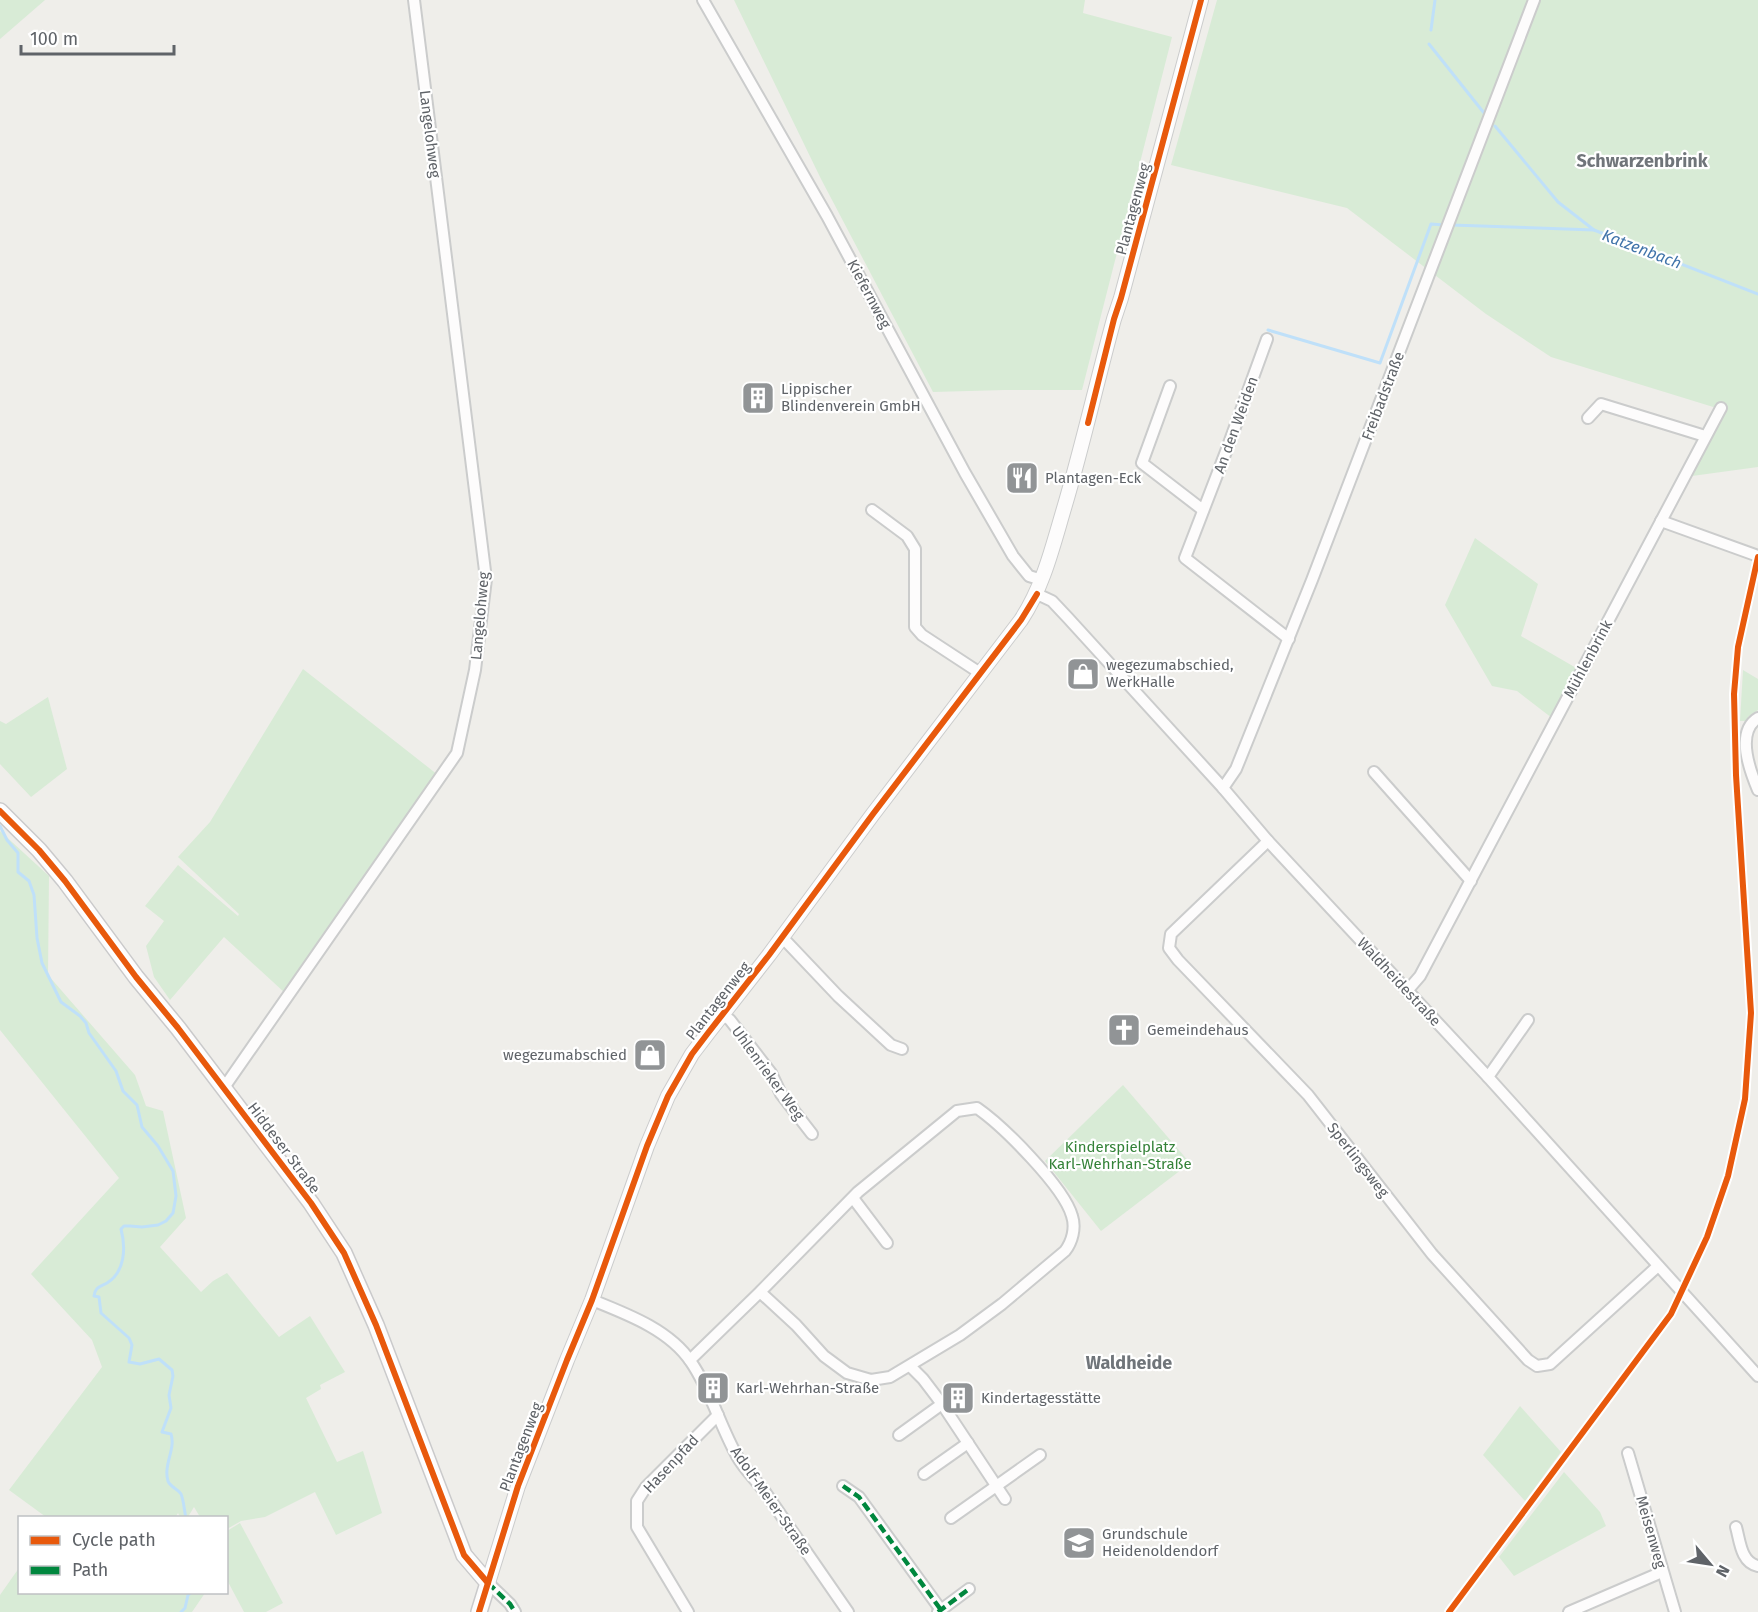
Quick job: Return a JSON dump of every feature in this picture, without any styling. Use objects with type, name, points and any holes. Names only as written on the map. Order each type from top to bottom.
[{"type":"main road","name":"Hiddeser Straße","points":[[0,811],[39,850],[65,881],[311,1203],[344,1253],[376,1324],[464,1555],[488,1582]]},
{"type":"main road","points":[[479,1612],[488,1582]]},
{"type":"street","name":"Langelohweg","points":[[223,1089],[457,753],[475,670],[486,579],[414,0]]},
{"type":"street","name":"Kiefernweg","points":[[703,0],[827,216],[977,494],[1013,556],[1029,576],[1042,580]]},
{"type":"street","name":"Plantagenweg","points":[[488,1582],[515,1494],[592,1300],[657,1119],[668,1096],[692,1054],[1021,620],[1037,594],[1054,546],[1075,473],[1113,319],[1121,298],[1201,0]]},
{"type":"street","name":"Freibadstraße","points":[[1223,788],[1236,769],[1289,639],[1534,0]]},
{"type":"street","name":"An den Weiden","points":[[1267,339],[1185,558],[1289,639]]},
{"type":"street","points":[[1170,386],[1142,463],[1203,510]]},
{"type":"street","points":[[1588,418],[1601,404],[1705,436]]},
{"type":"street","name":"Mühlenbrink","points":[[1407,991],[1420,976],[1721,408]]},
{"type":"street","points":[[872,510],[907,536],[915,549],[915,627],[921,635],[980,673]]},
{"type":"street","points":[[1662,521],[1758,556]]},
{"type":"street","name":"Waldheidestraße","points":[[1037,594],[1052,601],[1068,618],[1223,788],[1268,841],[1488,1077],[1758,1376]]},
{"type":"street","points":[[1758,718],[1753,721],[1748,734],[1746,750],[1751,775],[1758,790]]},
{"type":"street","points":[[1374,772],[1471,881]]},
{"type":"street","name":"Sperlingsweg","points":[[1268,841],[1171,934],[1169,948],[1308,1095],[1432,1254],[1528,1360],[1536,1366],[1550,1364],[1658,1266]]},
{"type":"street","points":[[782,937],[838,996],[891,1045],[902,1049]]},
{"type":"street","name":"Uhlenrieker Weg","points":[[722,1014],[730,1020],[771,1073],[781,1094],[812,1134]]},
{"type":"street","points":[[1488,1077],[1528,1020]]},
{"type":"street","points":[[690,1360],[853,1198],[957,1111],[978,1108],[994,1120],[1023,1150],[1065,1201],[1073,1218],[1072,1241],[1065,1251],[1002,1304],[960,1335],[890,1377],[871,1380],[847,1373],[824,1356],[760,1292]]},
{"type":"street","points":[[853,1198],[887,1243]]},
{"type":"street","name":"Adolf-Meier-Straße","points":[[592,1300],[650,1326],[669,1339],[690,1360],[706,1388],[738,1457],[848,1612]]},
{"type":"street","points":[[910,1366],[942,1404],[1005,1499]]},
{"type":"street","points":[[899,1435],[942,1404]]},
{"type":"street","name":"Hasenpfad","points":[[688,1612],[637,1527],[637,1501],[646,1487],[718,1415]]},
{"type":"street","points":[[924,1474],[968,1443]]},
{"type":"street","name":"Meisenweg","points":[[1628,1453],[1675,1612]]},
{"type":"street","points":[[951,1518],[1040,1455]]},
{"type":"street","points":[[843,1486],[860,1497],[939,1611],[969,1589]]},
{"type":"street","points":[[1736,1527],[1744,1558],[1750,1564],[1758,1566]]},
{"type":"street","points":[[1569,1612],[1662,1572]]},
{"type":"street","points":[[488,1582],[515,1612]]},
{"type":"green space","points":[[0,0],[45,0],[0,39]]},
{"type":"green space","points":[[734,0],[1085,0],[1083,13],[1172,37],[1082,390],[933,392],[821,179]]},
{"type":"green space","points":[[1217,0],[1758,0],[1758,467],[1692,476],[1723,410],[1551,357],[1486,314],[1347,208],[1171,165]]},
{"type":"green space","points":[[1475,538],[1538,584],[1521,636],[1578,669],[1552,718],[1517,691],[1492,686],[1445,605]]},
{"type":"green space","points":[[303,669],[438,775],[356,888],[285,993],[224,937],[170,1000],[154,977],[146,946],[164,921],[145,906],[178,865],[238,916],[239,914],[178,857],[210,822]]},
{"type":"green space","points":[[1743,670],[1758,679],[1758,710],[1746,721],[1740,721]]},
{"type":"green space","points":[[48,697],[67,769],[31,797],[0,764],[0,721],[6,724]]},
{"type":"green space","points":[[0,831],[49,876],[48,975],[135,1075],[146,1106],[163,1111],[186,1218],[160,1247],[201,1292],[213,1281],[227,1273],[279,1337],[310,1316],[345,1372],[320,1385],[321,1389],[306,1398],[337,1462],[363,1451],[382,1513],[336,1535],[315,1492],[265,1517],[241,1521],[228,1528],[228,1516],[199,1516],[194,1507],[189,1516],[180,1516],[178,1513],[176,1516],[45,1516],[9,1490],[102,1367],[92,1340],[31,1274],[119,1178],[0,1030]]},
{"type":"green space","name":"Kinderspielplatz Karl-Wehrhan-Straße","points":[[1123,1085],[1190,1163],[1101,1231],[1045,1161]]},
{"type":"green space","points":[[1520,1406],[1561,1452],[1525,1501],[1483,1455]]},
{"type":"green space","points":[[1564,1472],[1600,1512],[1606,1526],[1514,1576],[1499,1557]]},
{"type":"green space","points":[[240,1523],[283,1603],[266,1612],[244,1612],[228,1582],[228,1530]]},
{"type":"green space","points":[[18,1569],[18,1594],[204,1594],[192,1612],[0,1612],[0,1595]]},
{"type":"waterway","name":"Katzenbach","points":[[1431,30],[1435,0]]},
{"type":"waterway","name":"Katzenbach","points":[[1429,44],[1484,113]]},
{"type":"waterway","name":"Katzenbach","points":[[1495,126],[1558,202],[1594,230],[1758,294]]},
{"type":"waterway","points":[[1268,330],[1380,363],[1431,224],[1444,225]]},
{"type":"waterway","points":[[1451,225],[1594,230]]},
{"type":"waterway","points":[[0,826],[7,840],[18,853],[18,872],[29,881],[34,895],[37,938],[42,963],[61,1002],[86,1023],[89,1033],[116,1071],[123,1091],[137,1105],[142,1127],[158,1146],[173,1171],[176,1196],[173,1213],[166,1221],[158,1225],[124,1226],[121,1229],[124,1252],[121,1266],[113,1278],[97,1289],[94,1296],[99,1297],[101,1313],[129,1338],[132,1345],[129,1362],[140,1364],[159,1359],[172,1370],[169,1395],[171,1408],[162,1432],[171,1434],[168,1481],[181,1494],[186,1516]]},
{"type":"waterway","points":[[181,1612],[185,1608],[189,1594]]},
{"type":"marked path","points":[[843,1486],[859,1497],[941,1610]]},
{"type":"marked path","points":[[488,1583],[515,1612]]},
{"type":"marked path","points":[[938,1612],[969,1589]]},
{"type":"cycle path","points":[[1088,423],[1201,0]]},
{"type":"cycle path","points":[[1449,1612],[1671,1314],[1707,1237],[1728,1176],[1745,1099],[1751,1013],[1736,775],[1734,694],[1738,647],[1758,557]]},
{"type":"cycle path","points":[[479,1612],[518,1486],[592,1300],[647,1146],[668,1096],[692,1054],[1021,620],[1037,594]]},
{"type":"cycle path","points":[[0,811],[39,850],[65,881],[136,977],[178,1028],[311,1203],[344,1253],[376,1325],[464,1555],[488,1583]]},
{"type":"place","name":"Lippischer Blindenverein GmbH","points":[[758,398]]},
{"type":"place","name":"Plantagen-Eck","points":[[1022,478]]},
{"type":"place","name":"wegezumabschied, WerkHalle","points":[[1083,674]]},
{"type":"place","name":"Gemeindehaus","points":[[1124,1030]]},
{"type":"place","name":"wegezumabschied","points":[[650,1055]]},
{"type":"place","name":"Karl-Wehrhan-Straße","points":[[713,1388]]},
{"type":"place","name":"Kindertagesstätte","points":[[958,1398]]},
{"type":"place","name":"Grundschule Heidenoldendorf","points":[[1079,1543]]},
{"type":"district","name":"Schwarzenbrink","points":[[1642,161]]},
{"type":"district","name":"Waldheide","points":[[1129,1363]]}]
